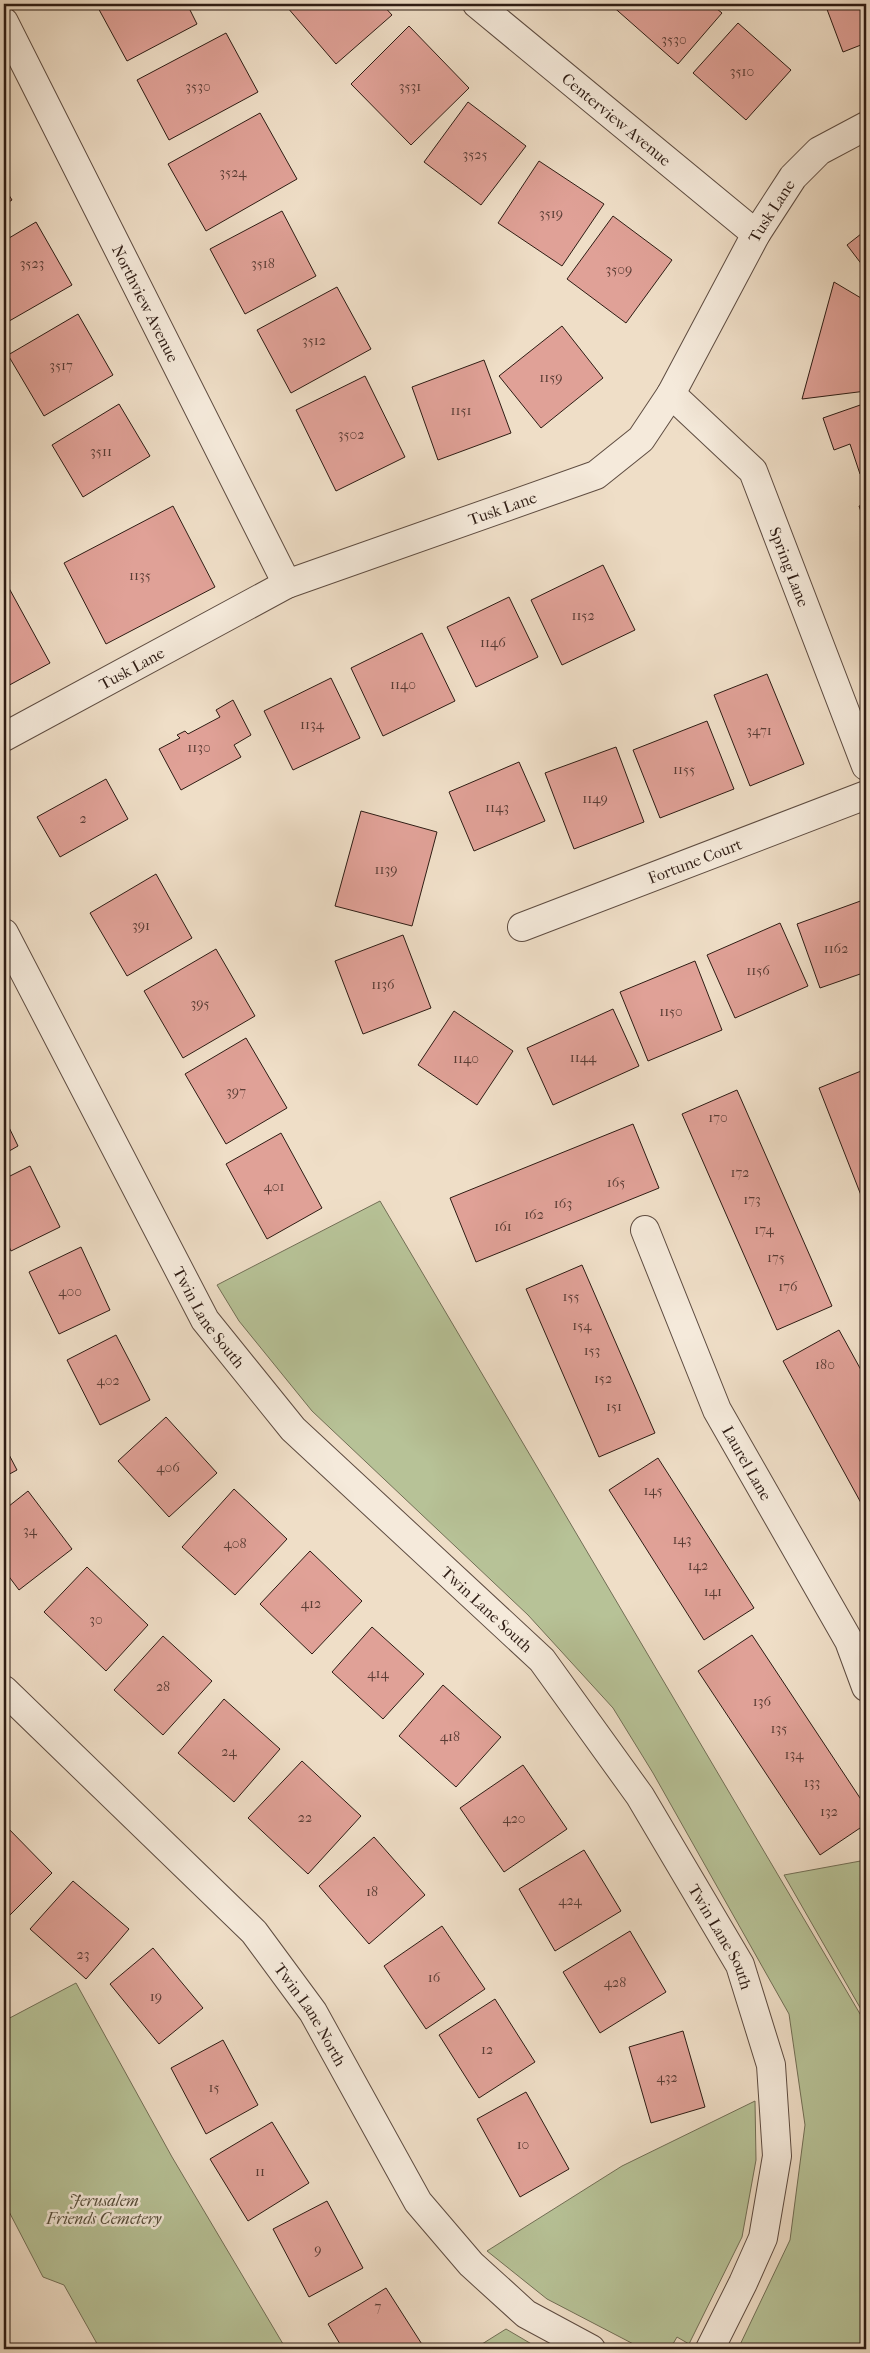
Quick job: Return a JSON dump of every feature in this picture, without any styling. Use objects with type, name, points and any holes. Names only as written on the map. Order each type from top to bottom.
[{"type":"street","name":"Centerview Avenue","points":[[477,4],[756,234]]},
{"type":"street","name":"Northview Avenue","points":[[4,22],[287,584]]},
{"type":"street","name":"Tusk Lane","points":[[4,737],[287,584],[596,475],[641,439],[671,394],[756,234],[793,176],[819,151],[866,126]]},
{"type":"street","name":"Spring Lane","points":[[671,394],[753,471],[866,766]]},
{"type":"street","name":"Fortune Court","points":[[522,927],[866,796]]},
{"type":"street","name":"Twin Lane South","points":[[4,933],[205,1320],[293,1429],[542,1660],[640,1796],[740,1965],[771,2065],[777,2156],[763,2238],[744,2283],[710,2349]]},
{"type":"street","name":"Laurel Lane","points":[[645,1230],[717,1410],[858,1638],[866,1687]]},
{"type":"street","name":"Twin Lane North","points":[[4,1690],[254,1932],[313,2012],[418,2202],[471,2264],[526,2314],[591,2349]]},
{"type":"green space","points":[[380,1201],[866,2024],[866,2349],[738,2349],[790,2240],[805,2125],[789,2014],[653,1773],[613,1708],[528,1615],[312,1411],[239,1321],[217,1285]]},
{"type":"green space","points":[[866,1860],[866,2018],[784,1875]]},
{"type":"green space","name":"Jerusalem Friends Cemetery","points":[[76,1983],[172,2157],[286,2349],[100,2349],[64,2285],[43,2277],[4,2202],[4,2021]]},
{"type":"green space","points":[[755,2101],[756,2160],[742,2237],[689,2344],[677,2337],[670,2349],[643,2349],[547,2299],[487,2251],[622,2166]]},
{"type":"green space","points":[[506,2329],[540,2349],[474,2349]]},
{"type":"building","points":[[96,4],[187,4],[197,24],[127,61]]},
{"type":"building","points":[[291,4],[382,4],[392,15],[336,64],[287,7]]},
{"type":"building","points":[[610,4],[711,4],[722,13],[678,64]]},
{"type":"building","points":[[825,4],[866,4],[866,43],[843,52]]},
{"type":"building","points":[[738,23],[791,70],[746,120],[693,73]]},
{"type":"building","points":[[409,26],[469,88],[411,145],[351,84]]},
{"type":"building","points":[[226,33],[258,92],[169,140],[137,80]]},
{"type":"building","points":[[468,102],[526,146],[481,205],[424,162]]},
{"type":"building","points":[[260,113],[297,179],[206,231],[168,164]]},
{"type":"building","points":[[539,161],[604,204],[562,266],[498,223]]},
{"type":"building","points":[[4,187],[12,200],[4,205]]},
{"type":"building","points":[[282,211],[316,276],[245,314],[210,249]]},
{"type":"building","points":[[613,216],[672,260],[626,323],[567,279]]},
{"type":"building","points":[[36,222],[72,285],[4,324],[4,241]]},
{"type":"building","points":[[866,230],[866,270],[847,245]]},
{"type":"building","points":[[834,282],[866,301],[866,391],[802,399]]},
{"type":"building","points":[[337,287],[371,349],[291,393],[257,330]]},
{"type":"building","points":[[78,314],[113,375],[44,416],[8,355]]},
{"type":"building","points":[[562,326],[603,378],[541,428],[499,376]]},
{"type":"building","points":[[484,360],[511,433],[438,460],[412,387]]},
{"type":"building","points":[[365,376],[405,457],[336,491],[296,410]]},
{"type":"building","points":[[866,403],[866,471],[860,474],[850,444],[834,450],[823,418]]},
{"type":"building","points":[[119,404],[150,456],[83,497],[52,445]]},
{"type":"building","points":[[866,504],[866,526],[859,506]]},
{"type":"building","points":[[173,506],[215,587],[106,644],[64,563]]},
{"type":"building","points":[[603,565],[635,630],[562,665],[531,600]]},
{"type":"building","points":[[4,579],[50,663],[4,688]]},
{"type":"building","points":[[509,597],[538,657],[476,687],[447,627]]},
{"type":"building","points":[[422,633],[455,701],[383,736],[351,668]]},
{"type":"building","points":[[767,674],[804,764],[750,786],[714,695]]},
{"type":"building","points":[[331,678],[360,738],[293,770],[264,711]]},
{"type":"building","points":[[233,700],[251,735],[234,745],[241,757],[181,790],[159,749],[180,738],[177,735],[185,731],[188,734],[220,717],[216,710]]},
{"type":"building","points":[[707,721],[734,789],[660,818],[633,750]]},
{"type":"building","points":[[616,747],[644,822],[574,849],[545,773]]},
{"type":"building","points":[[519,762],[545,821],[474,851],[449,792]]},
{"type":"building","points":[[106,779],[128,819],[60,857],[37,817]]},
{"type":"building","points":[[361,811],[437,832],[412,926],[335,906]]},
{"type":"building","points":[[156,874],[192,938],[127,976],[90,913]]},
{"type":"building","points":[[866,899],[866,972],[820,988],[797,924]]},
{"type":"building","points":[[780,923],[808,986],[735,1018],[707,955]]},
{"type":"building","points":[[403,935],[431,1008],[363,1034],[335,961]]},
{"type":"building","points":[[216,949],[255,1016],[183,1058],[144,991]]},
{"type":"building","points":[[695,961],[722,1030],[648,1061],[620,992]]},
{"type":"building","points":[[613,1009],[639,1066],[553,1105],[527,1048]]},
{"type":"building","points":[[454,1011],[513,1051],[477,1105],[418,1065]]},
{"type":"building","points":[[246,1038],[287,1108],[226,1144],[185,1074]]},
{"type":"building","points":[[866,1069],[866,1208],[819,1088]]},
{"type":"building","points":[[737,1090],[832,1306],[777,1330],[682,1114]]},
{"type":"building","points":[[4,1117],[18,1146],[4,1154]]},
{"type":"building","points":[[633,1124],[659,1188],[476,1262],[450,1198]]},
{"type":"building","points":[[281,1133],[322,1208],[267,1239],[226,1164]]},
{"type":"building","points":[[30,1166],[60,1227],[11,1251],[4,1236],[4,1179]]},
{"type":"building","points":[[81,1247],[110,1310],[59,1334],[29,1272]]},
{"type":"building","points":[[582,1265],[655,1433],[599,1457],[526,1289]]},
{"type":"building","points":[[839,1330],[866,1379],[866,1512],[783,1361]]},
{"type":"building","points":[[116,1335],[150,1400],[100,1425],[67,1360]]},
{"type":"building","points":[[166,1417],[217,1473],[169,1517],[118,1461]]},
{"type":"building","points":[[4,1445],[17,1470],[4,1477]]},
{"type":"building","points":[[658,1458],[754,1608],[704,1640],[609,1490]]},
{"type":"building","points":[[234,1489],[287,1539],[235,1595],[182,1547]]},
{"type":"building","points":[[28,1491],[72,1549],[19,1590],[4,1570],[4,1510]]},
{"type":"building","points":[[310,1551],[362,1601],[312,1654],[260,1604]]},
{"type":"building","points":[[87,1567],[148,1625],[106,1671],[44,1612]]},
{"type":"building","points":[[372,1627],[424,1674],[383,1719],[332,1672]]},
{"type":"building","points":[[752,1635],[866,1807],[866,1824],[820,1855],[698,1671]]},
{"type":"building","points":[[163,1636],[212,1681],[163,1735],[114,1690]]},
{"type":"building","points":[[443,1685],[501,1737],[456,1787],[399,1736]]},
{"type":"building","points":[[224,1699],[280,1749],[234,1802],[178,1753]]},
{"type":"building","points":[[302,1761],[361,1816],[308,1874],[248,1818]]},
{"type":"building","points":[[523,1765],[567,1829],[504,1872],[460,1808]]},
{"type":"building","points":[[4,1824],[52,1873],[5,1920],[4,1919]]},
{"type":"building","points":[[374,1837],[425,1895],[369,1944],[319,1886]]},
{"type":"building","points":[[584,1850],[621,1911],[555,1951],[519,1889]]},
{"type":"building","points":[[73,1881],[129,1929],[86,1979],[30,1929]]},
{"type":"building","points":[[442,1926],[485,1989],[426,2029],[384,1966]]},
{"type":"building","points":[[630,1931],[666,1992],[600,2033],[563,1972]]},
{"type":"building","points":[[153,1948],[203,2008],[159,2044],[110,1984]]},
{"type":"building","points":[[495,1999],[535,2062],[479,2098],[439,2035]]},
{"type":"building","points":[[683,2031],[705,2107],[651,2123],[629,2047]]},
{"type":"building","points":[[223,2040],[258,2105],[206,2134],[171,2068]]},
{"type":"building","points":[[526,2092],[569,2169],[520,2197],[477,2119]]},
{"type":"building","points":[[272,2122],[309,2183],[248,2221],[210,2159]]},
{"type":"building","points":[[327,2201],[363,2268],[309,2297],[273,2229]]},
{"type":"building","points":[[386,2288],[425,2349],[343,2349],[328,2324]]}]
